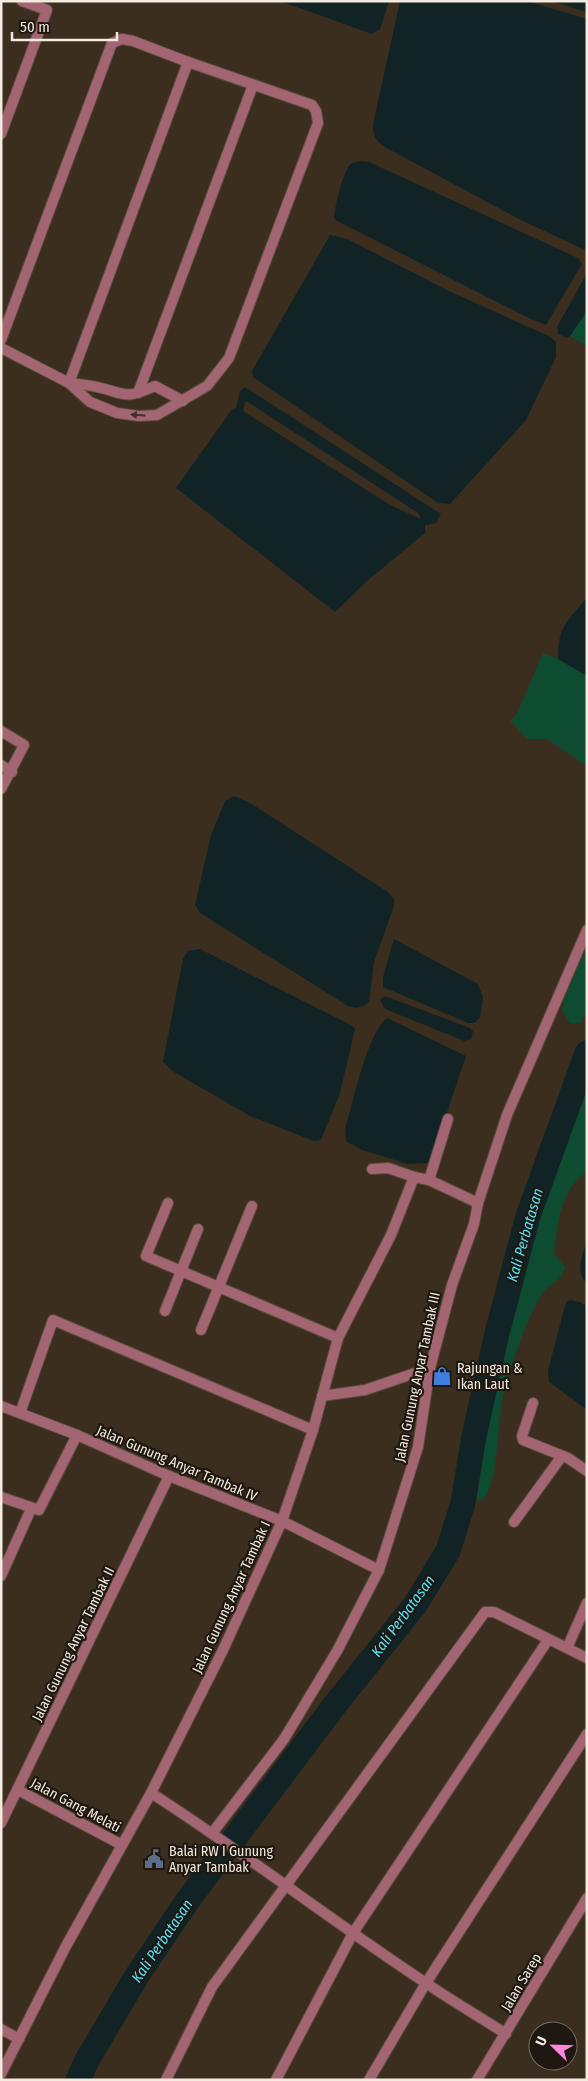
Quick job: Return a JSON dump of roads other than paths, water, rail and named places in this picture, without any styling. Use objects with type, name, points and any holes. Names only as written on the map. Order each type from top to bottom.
[{"type":"street","points":[[1,134],[47,10],[22,1]]},
{"type":"street","points":[[1,340],[112,43],[122,39],[133,40],[188,62],[312,105],[316,111],[318,123],[229,358],[207,386],[157,415],[139,416],[117,413],[90,402],[69,383],[1,348]]},
{"type":"street","points":[[69,383],[188,62]]},
{"type":"street","points":[[138,394],[253,85]]},
{"type":"street","points":[[69,383],[98,387],[122,395],[138,394],[155,386],[183,401]]},
{"type":"street","points":[[1,731],[24,745],[12,772],[1,789]]},
{"type":"street","points":[[1,765],[12,772]]},
{"type":"street","name":"Jalan Gunung Anyar Tambak III","points":[[216,1834],[294,1724],[337,1651],[379,1570],[418,1447],[430,1368],[452,1285],[474,1224],[478,1204],[507,1115],[587,930]]},
{"type":"street","points":[[429,1180],[448,1119]]},
{"type":"street","points":[[372,1169],[388,1168],[429,1180],[478,1204]]},
{"type":"street","name":"Jalan Gunung Anyar Tambak I","points":[[1,2074],[64,1948],[151,1793],[223,1650],[279,1527],[313,1430],[338,1338],[391,1235],[414,1177]]},
{"type":"street","points":[[168,1203],[146,1256],[182,1269],[338,1338]]},
{"type":"street","points":[[201,1330],[252,1206]]},
{"type":"street","points":[[165,1311],[198,1230]]},
{"type":"street","points":[[20,1413],[53,1320],[313,1430]]},
{"type":"street","points":[[322,1396],[366,1390],[430,1368]]},
{"type":"street","points":[[532,1402],[522,1436],[523,1440],[573,1460],[587,1471]]},
{"type":"street","points":[[1,1406],[77,1435]]},
{"type":"street","name":"Jalan Gunung Anyar Tambak IV","points":[[31,1509],[39,1510],[77,1435],[279,1527],[379,1570]]},
{"type":"street","points":[[514,1522],[562,1456]]},
{"type":"street","name":"Jalan Gunung Anyar Tambak II","points":[[1,1824],[169,1476]]},
{"type":"street","points":[[1,1497],[31,1509],[1,1576]]},
{"type":"street","points":[[567,1648],[587,1603]]},
{"type":"street","points":[[166,2080],[212,1987],[485,1612],[494,1612],[587,1658]]},
{"type":"street","points":[[276,2080],[354,1932],[548,1640]]},
{"type":"street","points":[[368,2080],[426,1983],[587,1734]]},
{"type":"street","name":"Jalan Gang Melati","points":[[18,1790],[122,1845]]},
{"type":"street","points":[[151,1793],[216,1834],[246,1858],[426,1983],[506,2034]]},
{"type":"street","name":"Jalan Sarep","points":[[477,2080],[587,1898]]},
{"type":"street","points":[[1,2029],[18,2039]]},
{"type":"waterway","name":"Kali Perbatasan","points":[[78,2080],[87,2060],[138,1974],[188,1900],[334,1706],[415,1605],[448,1551],[463,1503],[474,1436],[497,1333],[528,1216],[587,1053]]},
{"type":"place","name":"Rajungan & Ikan Laut","points":[[442,1376]]},
{"type":"place","name":"Balai RW I Gunung Anyar Tambak","points":[[154,1859]]}]
